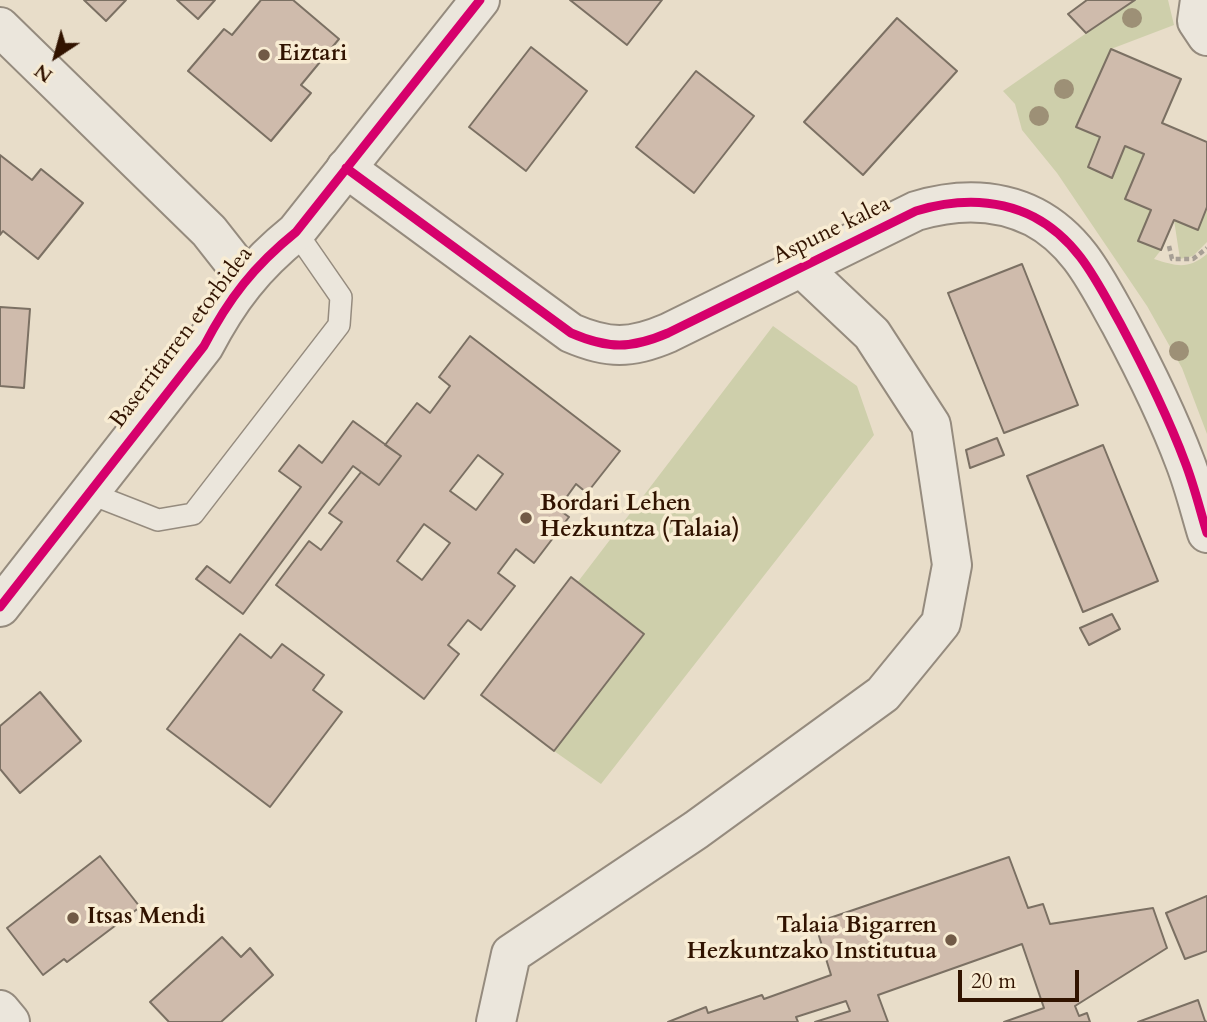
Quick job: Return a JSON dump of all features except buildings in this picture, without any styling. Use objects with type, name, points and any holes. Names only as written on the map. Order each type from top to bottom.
[{"type":"street","name":"Baserritarren etorbidea","points":[[0,607],[204,346],[223,310],[246,278],[296,232],[480,0]]},
{"type":"street","points":[[1200,0],[1197,21],[1207,36]]},
{"type":"street","points":[[0,27],[209,231],[246,278]]},
{"type":"street","name":"Aspune kalea","points":[[346,168],[571,333],[610,346],[650,341],[916,211],[963,201],[987,202],[1011,208],[1045,224],[1075,248],[1090,269],[1143,365],[1186,464],[1207,533]]},
{"type":"street","points":[[496,1022],[511,954],[696,830],[883,694],[941,623],[953,565],[931,425],[872,334],[802,268]]},
{"type":"street","points":[[0,1010],[10,1022]]},
{"type":"lane","points":[[89,493],[158,520],[193,514],[339,325],[341,297],[296,232]]},
{"type":"path","points":[[1169,246],[1172,259],[1193,260],[1207,248]]},
{"type":"green space","points":[[1134,0],[1168,0],[1174,25],[1111,49],[1076,126],[1100,137],[1088,167],[1112,178],[1125,146],[1144,154],[1125,198],[1151,210],[1138,240],[1161,250],[1154,259],[1182,265],[1194,263],[1207,254],[1207,434],[1182,368],[1147,306],[1057,173],[1022,130],[1015,104],[1003,91]]},
{"type":"green space","points":[[1207,207],[1207,242],[1193,256],[1180,259],[1174,220],[1198,229]]},
{"type":"green space","points":[[773,326],[857,386],[874,435],[601,784],[554,751],[644,634],[577,583]]},
{"type":"cycle path","points":[[0,607],[204,346],[244,284],[267,257],[296,232],[480,0]]},
{"type":"cycle path","points":[[346,168],[571,333],[597,342],[620,345],[642,342],[668,333],[916,211],[946,204],[976,202],[1020,211],[1049,226],[1063,238],[1085,263],[1103,292],[1171,426],[1207,533]]},
{"type":"place","name":"Eiztari","points":[[264,55]]},
{"type":"place","name":"Bordari Lehen Hezkuntza (Talaia)","points":[[526,518]]},
{"type":"place","name":"Itsas Mendi","points":[[73,918]]},
{"type":"place","name":"Talaia Bigarren Hezkuntzako Institutua","points":[[951,940]]}]
